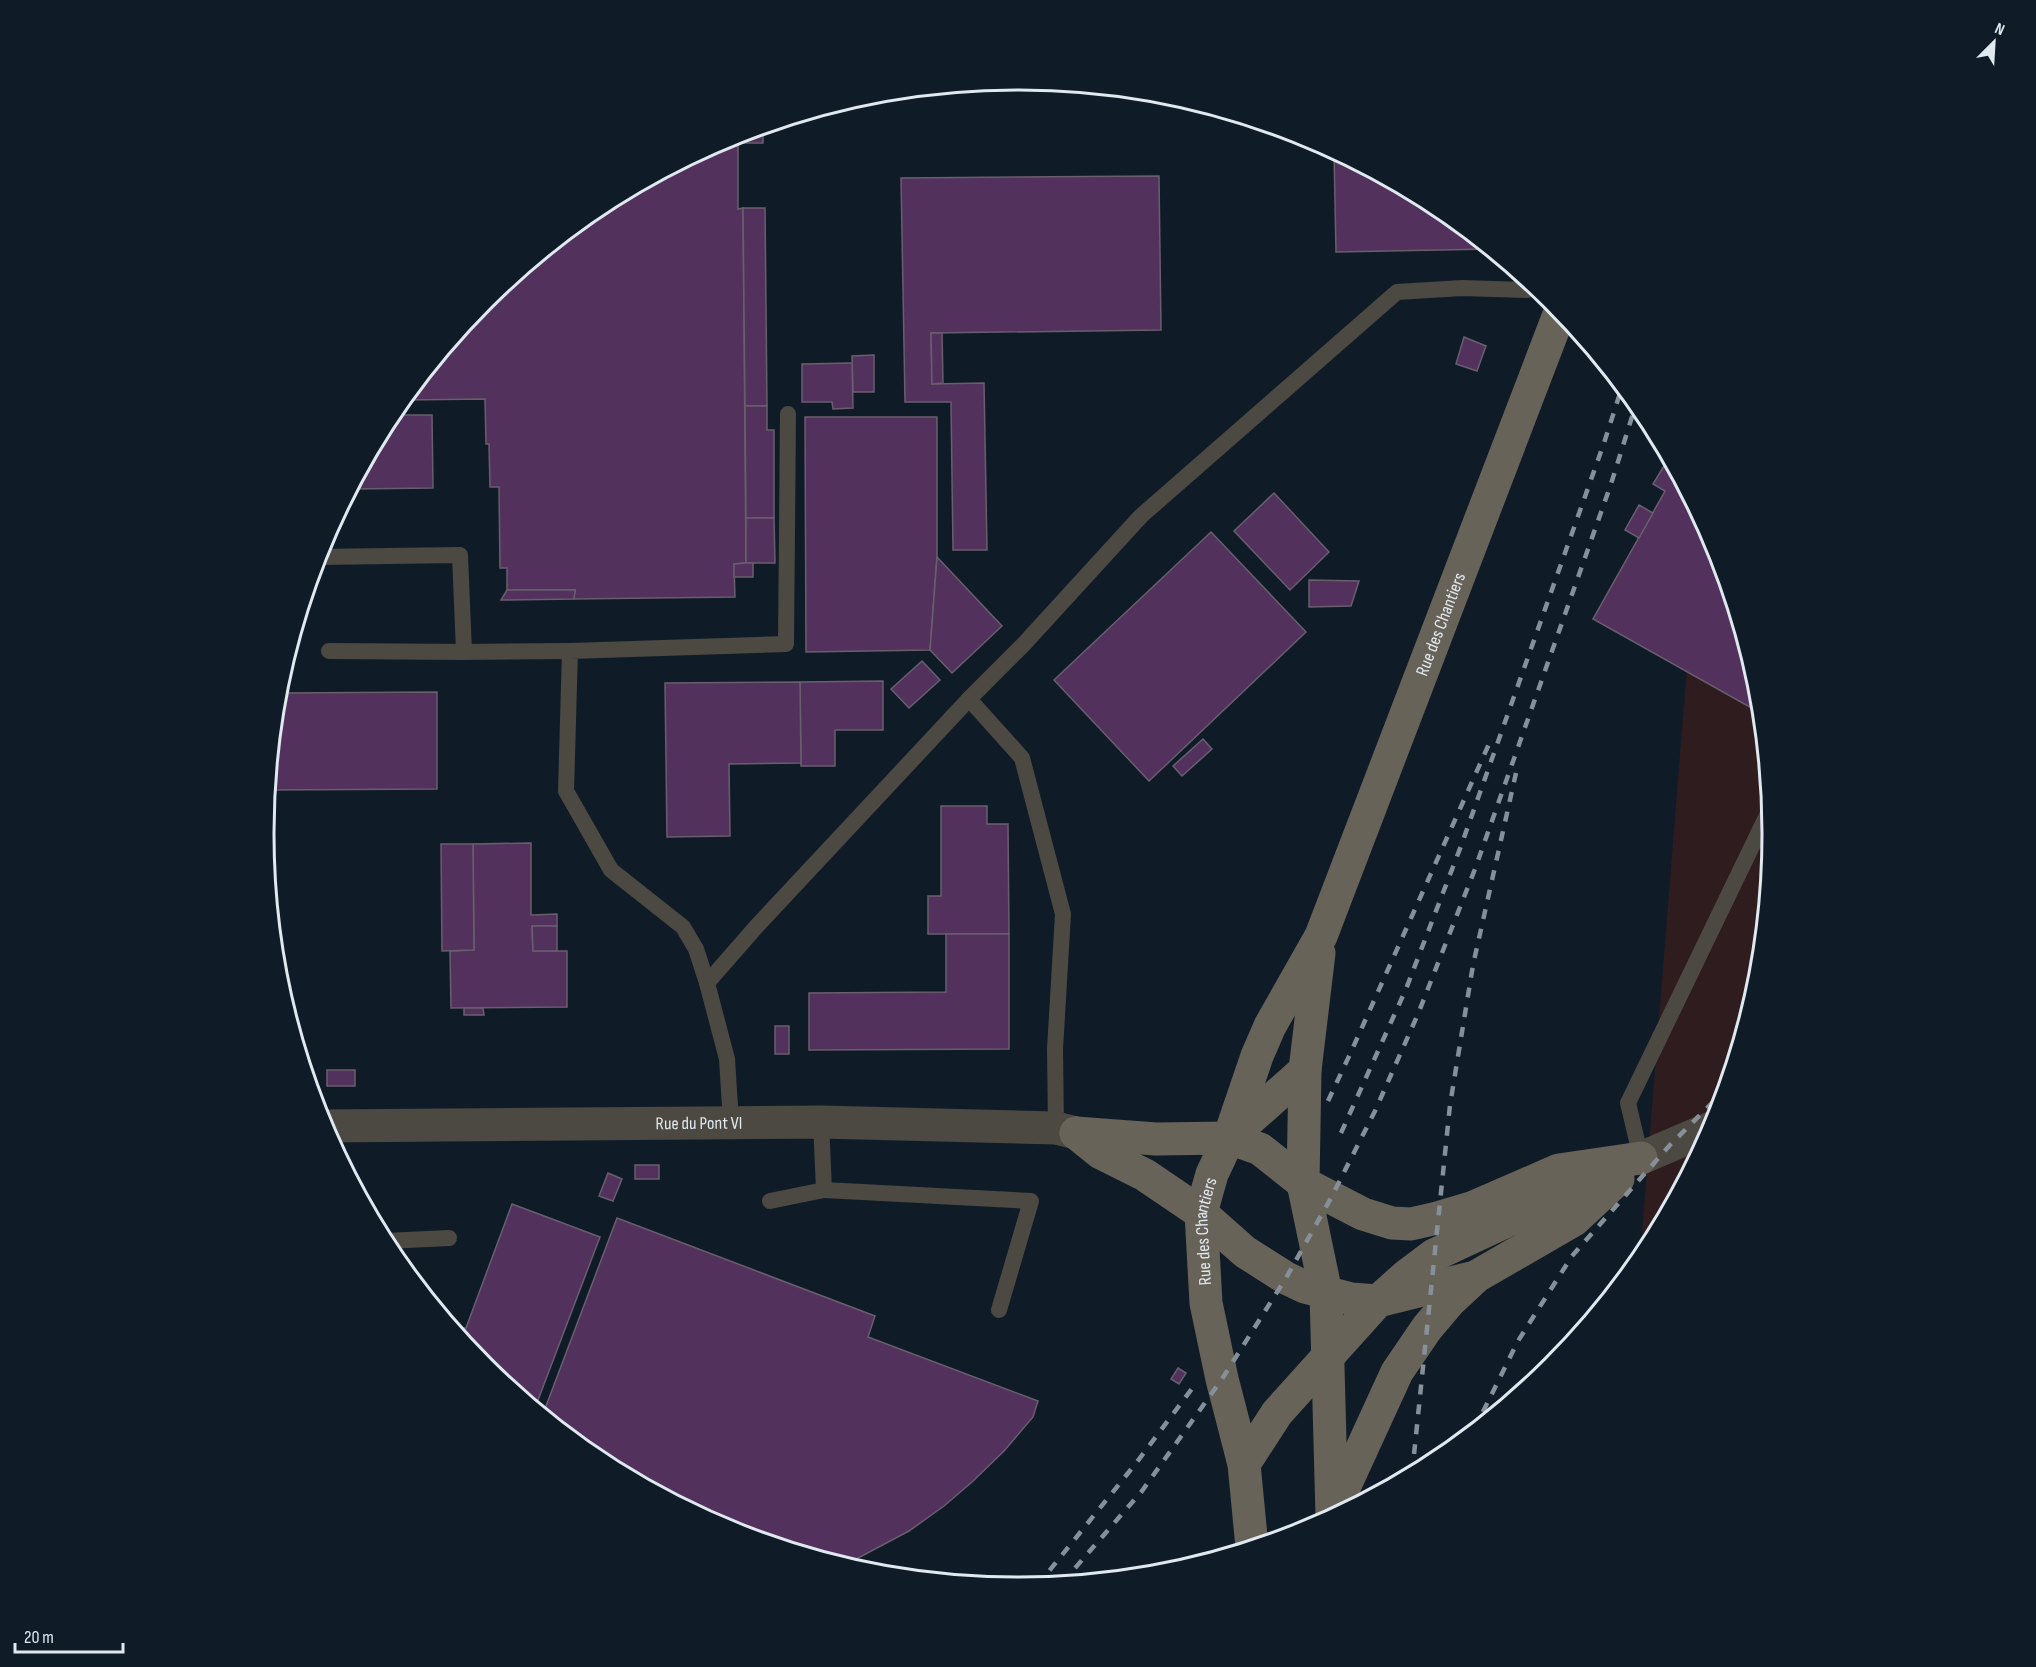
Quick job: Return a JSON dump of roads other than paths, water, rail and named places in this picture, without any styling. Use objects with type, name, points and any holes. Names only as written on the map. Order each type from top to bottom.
[{"type":"street","name":"Rue des Chantiers","points":[[1251,1540],[1244,1464],[1222,1379],[1206,1303],[1201,1213],[1212,1174],[1229,1138],[1257,1056],[1270,1026],[1321,936],[1556,321]]},
{"type":"street","name":"Rue des Chantiers","points":[[1321,936],[1305,1070],[1303,1183],[1326,1293],[1332,1507]]},
{"type":"street","points":[[1229,1138],[1305,1070]]},
{"type":"street","name":"Rue du Pont VI","points":[[335,1126],[821,1122],[1066,1130]]},
{"type":"street","points":[[1066,1130],[1156,1138],[1229,1138],[1260,1149],[1303,1183],[1363,1214],[1392,1223],[1411,1224],[1474,1207],[1559,1170],[1641,1158]]},
{"type":"street","points":[[1066,1130],[1101,1153],[1144,1175],[1201,1213],[1245,1252],[1262,1263],[1286,1278],[1326,1293],[1378,1301],[1477,1276]]},
{"type":"street","points":[[1244,1464],[1277,1413],[1378,1301],[1434,1255],[1641,1158],[1698,1134]]},
{"type":"street","points":[[1337,1505],[1397,1372],[1449,1302],[1477,1276],[1574,1220],[1641,1158]]},
{"type":"lane","points":[[708,983],[756,927],[969,699],[1023,645],[1141,516],[1397,292],[1462,288],[1524,290]]},
{"type":"lane","points":[[328,651],[570,651],[786,644],[788,414]]},
{"type":"lane","points":[[328,557],[460,555],[464,652]]},
{"type":"lane","points":[[570,651],[566,791],[611,870],[682,927],[696,949],[708,983],[727,1059],[731,1122]]},
{"type":"lane","points":[[969,699],[1022,758],[1063,914],[1055,1049],[1066,1130]]},
{"type":"lane","points":[[1641,1158],[1628,1103],[1762,826]]},
{"type":"lane","points":[[821,1122],[824,1190]]},
{"type":"lane","points":[[770,1201],[824,1190],[1032,1201],[999,1310]]},
{"type":"lane","points":[[396,1240],[449,1238]]},
{"type":"railway","points":[[1341,1133],[1406,989],[1461,846],[1619,396]]},
{"type":"railway","points":[[1069,1575],[1142,1491],[1222,1379],[1286,1278],[1331,1198],[1375,1111],[1418,1014],[1475,869],[1611,484],[1633,415]]},
{"type":"railway","points":[[1328,1101],[1489,744]]},
{"type":"railway","points":[[1413,1463],[1450,1105],[1473,965],[1516,773]]},
{"type":"railway","points":[[1482,1414],[1518,1341],[1572,1256],[1670,1145],[1710,1105]]},
{"type":"railway","points":[[1045,1576],[1137,1462],[1194,1386]]}]
